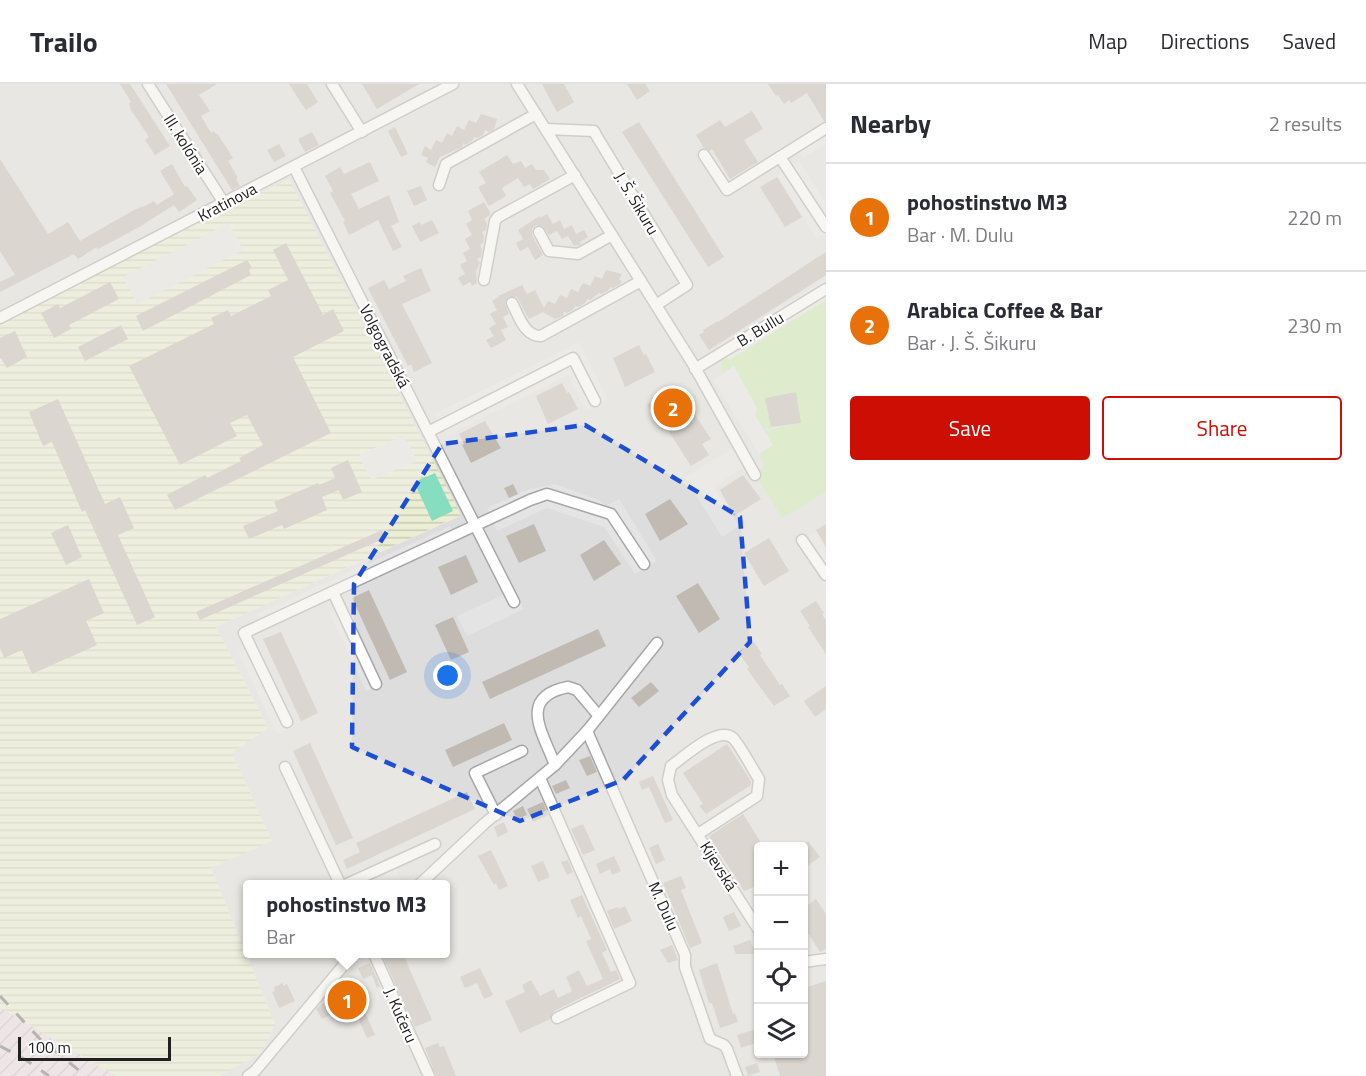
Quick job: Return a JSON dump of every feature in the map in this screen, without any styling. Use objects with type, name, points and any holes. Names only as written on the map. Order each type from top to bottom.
[{"type":"street","name":"III. kolónia","points":[[148,84],[224,203]]},
{"type":"street","points":[[332,84],[362,132]]},
{"type":"street","name":"Kratinova","points":[[0,318],[453,84]]},
{"type":"street","points":[[517,84],[696,369],[755,475]]},
{"type":"street","points":[[439,185],[446,164],[536,114]]},
{"type":"street","points":[[704,155],[727,190],[826,128]]},
{"type":"street","name":"J. Š. Šikuru","points":[[546,129],[594,131],[687,285],[656,305]]},
{"type":"street","points":[[780,157],[826,227]]},
{"type":"street","name":"Volgogradská","points":[[294,166],[514,602]]},
{"type":"street","points":[[484,280],[495,221],[498,217],[575,175]]},
{"type":"street","points":[[539,232],[549,251],[574,255],[612,235]]},
{"type":"street","points":[[512,303],[527,333],[540,336],[641,281]]},
{"type":"street","name":"B. Bullu","points":[[696,369],[826,290]]},
{"type":"street","points":[[428,432],[573,358],[595,401]]},
{"type":"street","points":[[287,722],[244,633],[530,500],[548,494],[611,514],[644,564]]},
{"type":"street","points":[[802,540],[826,574]]},
{"type":"street","points":[[333,592],[376,684]]},
{"type":"street","points":[[425,880],[555,765],[586,731],[657,643]]},
{"type":"street","points":[[555,765],[537,716],[538,706],[543,698],[568,687],[577,690],[598,716]]},
{"type":"street","name":"M. Dulu","points":[[586,731],[685,955],[685,967],[710,1040],[724,1045],[727,1049],[737,1076]]},
{"type":"street","name":"Kijevská","points":[[698,834],[757,796],[759,780],[733,738],[723,735],[714,736],[671,766],[668,780],[672,795],[754,921]]},
{"type":"street","points":[[496,815],[475,773],[522,751]]},
{"type":"street","points":[[285,767],[338,880]]},
{"type":"street","points":[[540,778],[630,983],[557,1017]]},
{"type":"street","points":[[358,880],[435,844]]},
{"type":"street","points":[[254,1074],[350,958]]},
{"type":"street","name":"J. Kučeru","points":[[376,958],[429,1076]]},
{"type":"street","points":[[808,961],[826,959]]},
{"type":"highlighted area","points":[[585,425],[740,517],[750,642],[623,780],[520,821],[352,747],[354,584],[442,444]]},
{"type":"shaded area","points":[[0,84],[826,84],[826,1076],[220,1076],[275,1024],[248,958],[450,958],[450,880],[243,880],[243,946],[211,868],[272,841],[232,753],[268,728],[216,627],[460,516],[0,318]]},
{"type":"shaded area","points":[[826,132],[826,144],[803,158],[798,149]]},
{"type":"shaded area","points":[[799,161],[826,203],[826,237],[824,234],[817,239],[777,175]]},
{"type":"shaded area","points":[[229,223],[243,250],[137,304],[123,277]]},
{"type":"shaded area","points":[[826,279],[826,300],[729,360],[718,346]]},
{"type":"shaded area","points":[[579,342],[608,400],[586,410],[568,375],[447,436],[434,414]]},
{"type":"shaded area","points":[[734,366],[757,408],[755,415],[773,445],[759,454],[713,380]]},
{"type":"shaded area","points":[[404,435],[417,461],[371,480],[359,455]]},
{"type":"shaded area","points":[[732,448],[744,467],[714,487],[739,526],[722,537],[685,478]]},
{"type":"shaded area","points":[[555,484],[599,500],[606,506],[619,499],[657,561],[635,574],[604,527],[547,508],[497,531],[487,508],[524,491]]},
{"type":"shaded area","points":[[450,526],[457,542],[264,631],[257,614]]},
{"type":"shaded area","points":[[816,532],[826,549],[826,574],[805,539]]},
{"type":"shaded area","points":[[514,590],[524,609],[467,636],[457,616]]},
{"type":"shaded area","points":[[345,604],[381,683],[366,691],[329,612]]},
{"type":"shaded area","points":[[255,645],[293,727],[277,734],[238,652]]},
{"type":"shaded area","points":[[395,867],[402,880],[367,880]]},
{"type":"shaded area","points":[[0,1007],[116,1076],[0,1076]]},
{"type":"green space","points":[[289,179],[461,515],[216,627],[268,728],[232,753],[272,841],[211,868],[243,946],[243,958],[248,958],[275,1024],[261,1053],[220,1076],[116,1076],[0,1007],[0,319]]},
{"type":"green space","points":[[826,299],[826,492],[782,518],[755,475],[765,465],[759,454],[773,445],[765,431],[802,423],[766,398],[771,427],[763,429],[723,373],[721,361],[725,355]]},
{"type":"green space","points":[[435,473],[453,511],[432,521],[414,482]]},
{"type":"building","points":[[120,84],[130,84],[170,146],[155,155],[145,140],[149,137],[131,110],[129,104],[131,102]]},
{"type":"building","points":[[166,84],[217,84],[199,95],[210,111],[201,116],[211,133],[214,131],[217,133],[233,158],[228,161],[240,186],[232,190]]},
{"type":"building","points":[[289,84],[307,84],[318,102],[306,110]]},
{"type":"building","points":[[362,84],[419,84],[377,109]]},
{"type":"building","points":[[542,84],[564,84],[574,102],[557,112]]},
{"type":"building","points":[[627,84],[645,84],[650,91],[637,100]]},
{"type":"building","points":[[768,84],[826,84],[826,121],[807,93],[791,103],[789,100],[784,104]]},
{"type":"building","points":[[752,111],[763,129],[744,140],[758,162],[730,179],[712,149],[710,151],[704,148],[696,135],[720,120],[725,127]]},
{"type":"building","points":[[481,114],[497,119],[494,129],[489,132],[485,130],[483,135],[474,137],[465,145],[463,143],[462,147],[440,157],[435,167],[426,162],[428,158],[421,155],[425,146],[431,150],[436,140],[442,143],[447,133],[452,136],[457,126],[464,130],[469,120],[476,123]]},
{"type":"building","points":[[639,122],[724,257],[708,267],[622,132]]},
{"type":"building","points":[[395,127],[408,154],[401,157],[388,131]]},
{"type":"building","points":[[312,132],[319,145],[305,152],[298,139]]},
{"type":"building","points":[[279,144],[286,156],[274,162],[267,150]]},
{"type":"building","points":[[507,155],[513,164],[521,161],[525,168],[532,164],[536,170],[544,170],[550,179],[533,189],[530,184],[524,187],[518,178],[502,188],[506,196],[489,206],[478,187],[486,183],[479,172]]},
{"type":"building","points":[[0,159],[48,234],[68,222],[80,241],[132,211],[154,201],[157,205],[174,194],[160,171],[172,164],[185,187],[187,186],[197,200],[179,212],[174,205],[141,226],[98,249],[97,247],[78,259],[74,254],[0,292],[0,282],[15,275],[0,251]]},
{"type":"building","points":[[370,162],[379,181],[351,194],[359,209],[389,195],[399,222],[391,226],[402,247],[393,251],[378,220],[349,235],[325,176],[340,167],[344,174]]},
{"type":"building","points":[[777,177],[802,217],[785,227],[760,187]]},
{"type":"building","points":[[421,186],[427,200],[414,206],[407,191]]},
{"type":"building","points":[[484,202],[491,214],[484,219],[487,224],[486,230],[482,232],[484,237],[480,245],[481,257],[477,259],[480,263],[476,271],[477,283],[472,286],[470,282],[463,286],[458,278],[465,274],[460,265],[467,261],[463,253],[470,249],[465,239],[472,235],[466,224],[472,220],[468,211]]},
{"type":"building","points":[[547,214],[553,224],[560,220],[564,229],[572,225],[576,234],[584,230],[588,237],[580,242],[581,244],[574,246],[568,236],[562,239],[557,231],[549,235],[543,226],[536,225],[532,229],[532,235],[543,255],[535,260],[528,247],[520,251],[516,243],[523,239],[518,230]]},
{"type":"building","points":[[432,220],[439,233],[420,242],[412,226]]},
{"type":"building","points":[[286,243],[323,315],[333,309],[344,331],[293,357],[331,433],[175,510],[167,495],[205,475],[207,478],[241,461],[239,458],[263,445],[247,415],[230,423],[237,436],[180,465],[129,366],[214,324],[211,318],[228,310],[231,316],[271,296],[268,290],[288,280],[273,250]]},
{"type":"building","points":[[826,252],[826,275],[709,350],[699,335],[704,332],[703,330]]},
{"type":"building","points":[[247,260],[252,268],[249,270],[251,275],[143,331],[136,316]]},
{"type":"building","points":[[421,268],[431,291],[402,304],[432,363],[414,372],[411,364],[408,366],[368,288],[384,280],[389,289],[406,281],[403,276]]},
{"type":"building","points":[[606,270],[622,274],[620,284],[613,288],[610,287],[608,291],[599,293],[590,300],[587,299],[585,303],[578,307],[575,306],[573,310],[564,312],[563,316],[555,319],[543,312],[529,319],[517,297],[508,297],[505,303],[509,314],[503,317],[508,327],[501,330],[506,340],[491,348],[486,340],[494,336],[489,328],[496,324],[490,314],[497,310],[492,301],[498,296],[522,285],[527,294],[535,290],[544,308],[548,301],[555,304],[560,295],[567,298],[571,289],[578,292],[583,283],[590,286],[595,276],[602,279]]},
{"type":"building","points":[[110,282],[119,299],[69,325],[71,329],[54,338],[41,313],[58,304],[60,308]]},
{"type":"building","points":[[121,325],[128,339],[85,361],[78,347]]},
{"type":"building","points":[[15,331],[27,357],[7,368],[0,357],[0,338]]},
{"type":"building","points":[[639,345],[655,372],[625,387],[613,358]]},
{"type":"building","points":[[562,383],[578,409],[548,424],[536,396]]},
{"type":"building","points":[[685,392],[691,401],[687,403],[711,439],[702,444],[709,455],[691,466],[666,427],[663,429],[647,405],[656,399],[661,408]]},
{"type":"building","points":[[796,392],[801,423],[771,427],[765,398]]},
{"type":"building","points":[[58,399],[105,504],[120,497],[134,528],[118,535],[155,617],[137,625],[85,510],[82,512],[52,442],[43,446],[29,412]]},
{"type":"building","points":[[485,421],[501,448],[471,463],[459,434]]},
{"type":"building","points":[[348,460],[362,492],[343,500],[339,490],[322,497],[327,510],[284,529],[282,525],[249,539],[243,526],[278,511],[274,502],[335,478],[331,468]]},
{"type":"building","points":[[743,475],[761,499],[734,516],[720,490]]},
{"type":"building","points":[[513,484],[518,494],[509,498],[504,488]]},
{"type":"building","points":[[670,499],[688,524],[660,541],[645,514]]},
{"type":"building","points":[[534,524],[546,551],[519,563],[506,536]]},
{"type":"building","points":[[826,524],[826,547],[816,530]]},
{"type":"building","points":[[68,525],[82,557],[66,565],[51,533]]},
{"type":"building","points":[[382,530],[385,538],[200,620],[196,612]]},
{"type":"building","points":[[769,538],[789,571],[764,586],[744,553]]},
{"type":"building","points":[[604,540],[621,564],[594,581],[580,555]]},
{"type":"building","points":[[466,555],[478,582],[451,595],[438,567]]},
{"type":"building","points":[[89,579],[104,613],[86,621],[97,645],[32,674],[22,650],[4,658],[0,648],[0,619]]},
{"type":"building","points":[[698,583],[720,619],[699,633],[676,596]]},
{"type":"building","points":[[369,590],[407,672],[390,680],[352,598]]},
{"type":"building","points":[[816,601],[826,621],[826,654],[800,611]]},
{"type":"building","points":[[453,617],[469,652],[451,660],[435,625]]},
{"type":"building","points":[[598,629],[606,646],[490,699],[482,682]]},
{"type":"building","points":[[281,632],[318,713],[301,721],[263,639]]},
{"type":"building","points":[[754,642],[780,685],[782,684],[790,696],[774,706],[747,669],[749,667],[738,652]]},
{"type":"building","points":[[651,682],[659,691],[639,707],[631,698]]},
{"type":"building","points":[[826,686],[826,709],[815,717],[804,701]]},
{"type":"building","points":[[504,723],[512,740],[453,767],[445,750]]},
{"type":"building","points":[[310,743],[353,838],[336,845],[293,751]]},
{"type":"building","points":[[727,744],[751,781],[751,785],[706,814],[699,806],[703,804],[683,773]]},
{"type":"building","points":[[590,756],[597,772],[587,776],[579,760]]},
{"type":"building","points":[[653,776],[673,820],[665,823],[649,787],[642,790],[639,782]]},
{"type":"building","points":[[566,780],[570,788],[556,794],[552,786]]},
{"type":"building","points":[[467,792],[475,809],[347,869],[343,860],[360,852],[356,843]]},
{"type":"building","points":[[543,802],[548,815],[533,822],[527,809]]},
{"type":"building","points":[[523,806],[527,815],[517,819],[513,811]]},
{"type":"building","points":[[743,814],[760,842],[754,842],[754,887],[744,891],[709,836]]},
{"type":"building","points":[[504,822],[508,832],[498,837],[494,827]]},
{"type":"building","points":[[583,824],[595,850],[583,855],[571,829]]},
{"type":"building","points":[[808,841],[820,857],[808,865],[808,842]]},
{"type":"building","points":[[658,844],[665,860],[656,864],[649,848]]},
{"type":"building","points":[[491,850],[508,886],[499,890],[478,856]]},
{"type":"building","points":[[614,856],[621,871],[612,875],[610,869],[600,874],[596,864]]},
{"type":"building","points":[[568,860],[573,872],[567,875],[561,862]]},
{"type":"building","points":[[543,861],[550,877],[538,882],[531,866]]},
{"type":"building","points":[[681,876],[686,888],[681,890],[702,943],[690,948],[663,883]]},
{"type":"building","points":[[582,895],[607,950],[602,953],[611,972],[616,970],[620,979],[554,1011],[550,1019],[520,1033],[505,1001],[525,992],[522,985],[531,980],[540,996],[554,989],[558,998],[572,991],[566,977],[579,970],[587,986],[603,979],[586,941],[591,939],[581,916],[578,918],[570,900]]},
{"type":"building","points":[[816,899],[826,914],[826,949],[820,952],[808,933],[808,905]]},
{"type":"building","points":[[625,906],[632,921],[614,929],[607,911]]},
{"type":"building","points":[[734,912],[741,926],[729,931],[723,917]]},
{"type":"building","points":[[750,940],[754,954],[736,954],[733,946]]},
{"type":"building","points":[[672,945],[678,960],[668,963],[660,950]]},
{"type":"building","points":[[383,958],[405,958],[432,1020],[415,1027]]},
{"type":"building","points":[[370,963],[380,986],[377,988],[372,975],[363,979],[358,968]]},
{"type":"building","points":[[717,963],[733,1014],[735,1013],[738,1022],[720,1028],[712,1003],[709,1003],[699,970]]},
{"type":"building","points":[[480,968],[493,995],[484,999],[477,983],[465,988],[460,977]]},
{"type":"building","points":[[350,978],[375,1035],[367,1038],[342,982]]},
{"type":"building","points":[[826,981],[826,1076],[780,1076],[775,1058],[808,1058],[808,987]]},
{"type":"building","points":[[283,983],[283,986],[287,984],[295,1001],[279,1008],[272,992],[275,991],[274,987]]},
{"type":"building","points":[[323,1003],[330,1015],[322,1019],[316,1009]]},
{"type":"building","points":[[754,1030],[754,1044],[741,1048],[737,1035]]},
{"type":"building","points":[[438,1043],[440,1047],[444,1046],[456,1076],[436,1076],[425,1048]]},
{"type":"building","points":[[757,1063],[760,1072],[748,1076],[745,1067]]},
{"type":"railway","points":[[0,996],[40,1039],[86,1076]]},
{"type":"railway","points":[[0,1046],[49,1076]]},
{"type":"place","name":"Arabica Coffee & Bar","points":[[673,408]]},
{"type":"place","name":"pohostinstvo M3","points":[[347,1000]]}]
